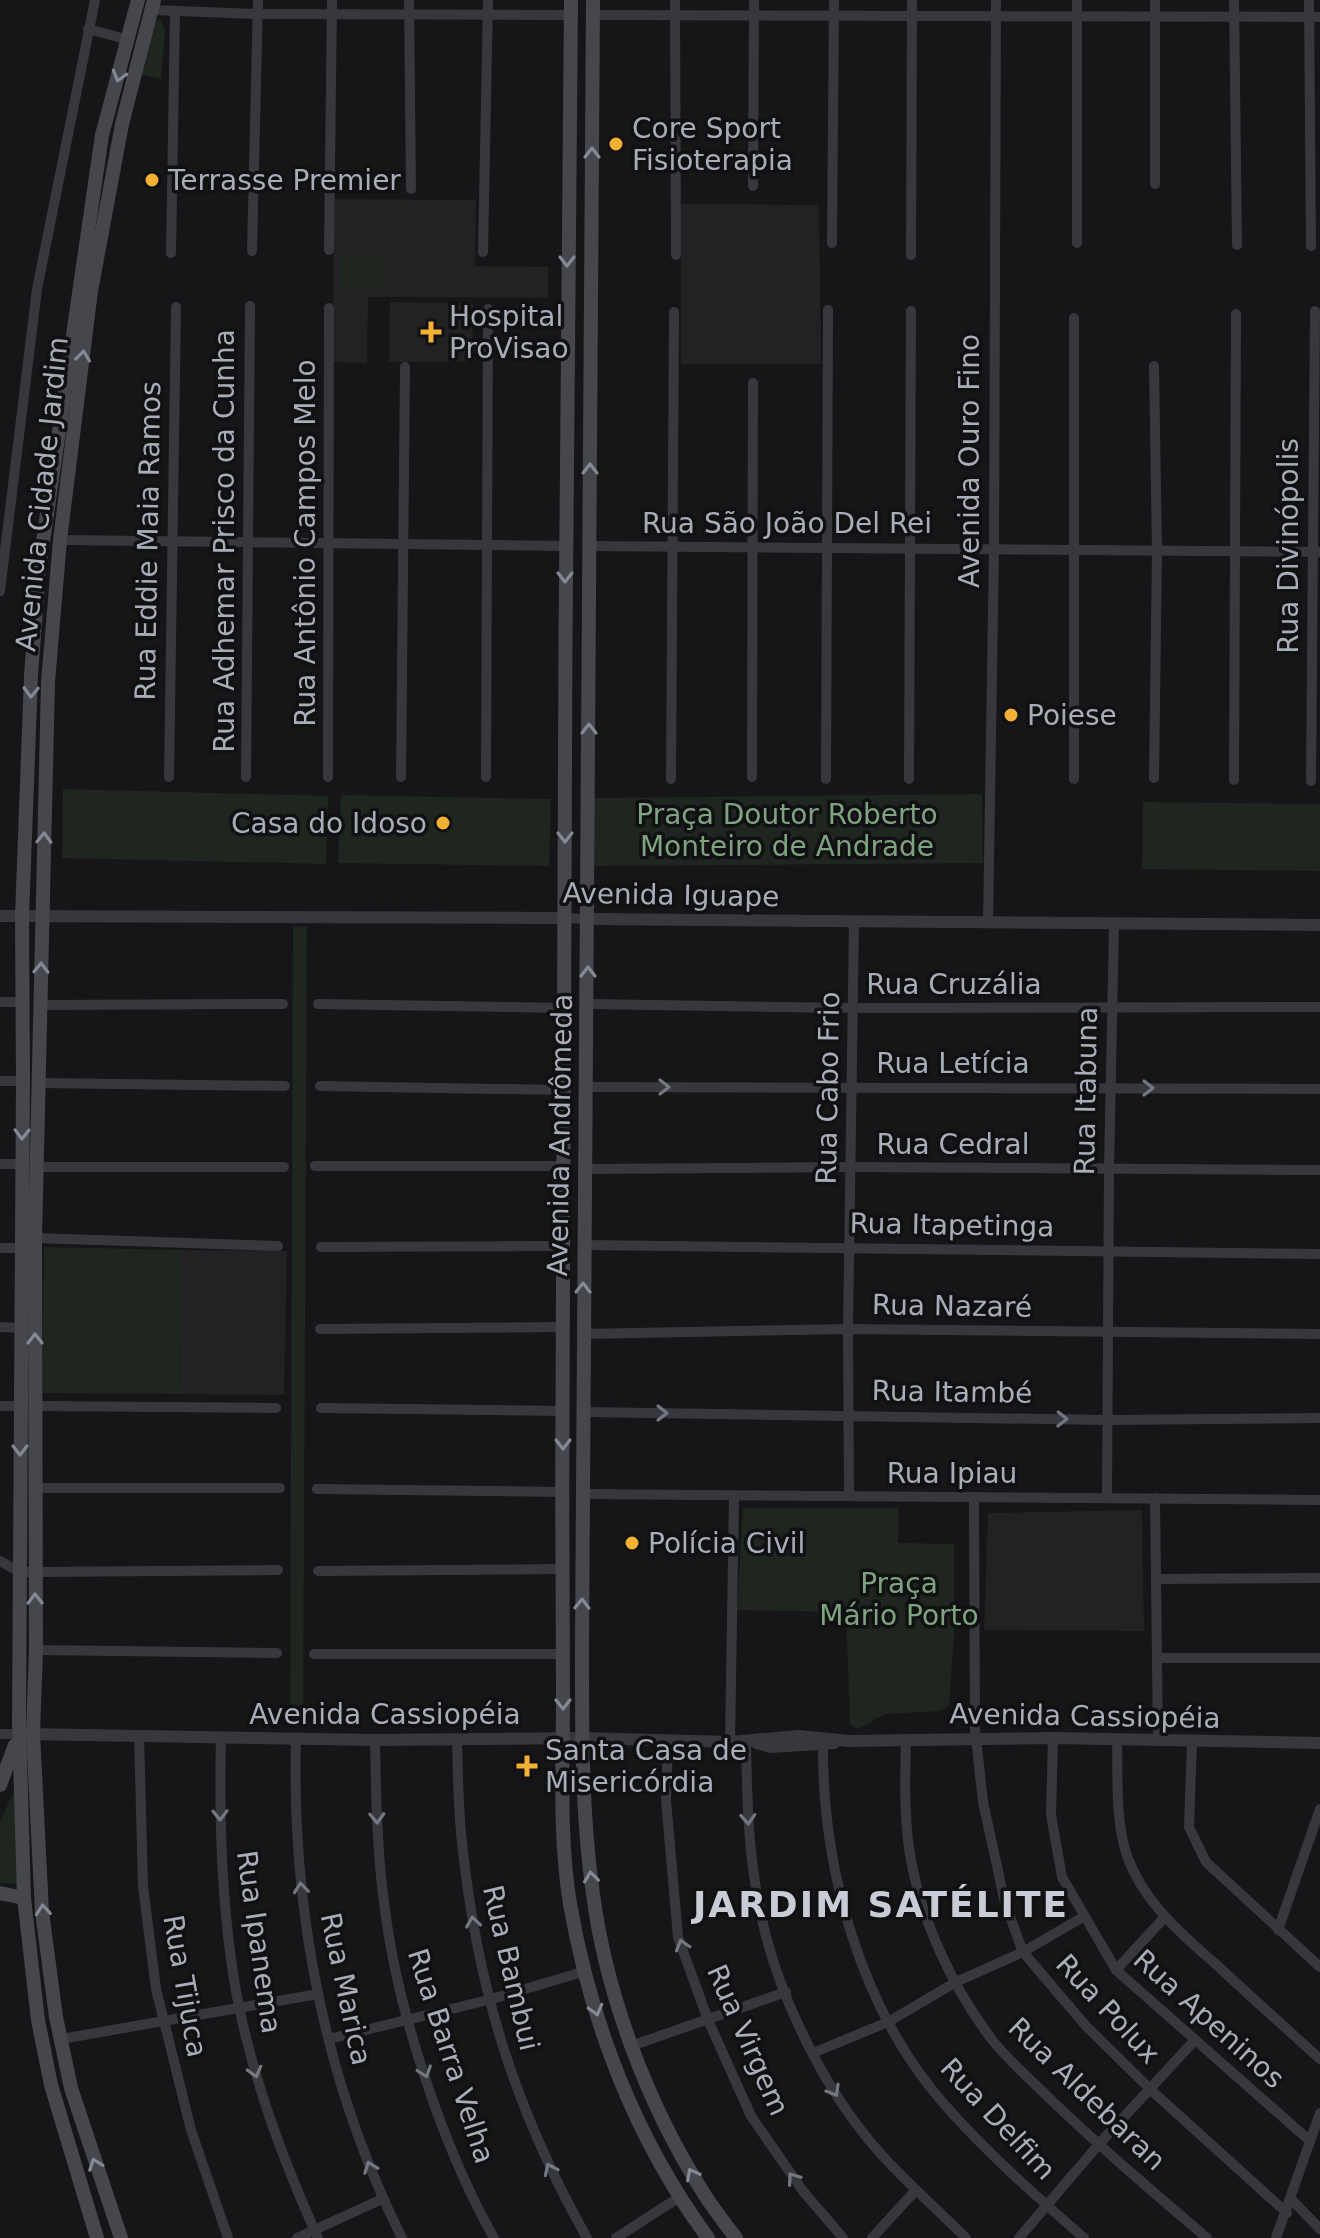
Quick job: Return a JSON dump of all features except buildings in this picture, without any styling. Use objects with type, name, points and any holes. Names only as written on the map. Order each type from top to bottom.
[{"type":"main road","name":"Avenida Cidade Jardim","points":[[89,269],[102,135],[138,0]]},
{"type":"main road","name":"Avenida Cidade Jardim","points":[[121,2238],[86,2140],[56,2017],[42,1912],[37,1777],[26,1734],[27,1379],[35,1238],[23,1081],[22,916],[31,676],[39,569],[89,269],[153,5]]},
{"type":"main road","name":"Avenida Andrômeda","points":[[571,8],[565,546],[563,1569],[562,1654],[555,1739],[573,1915],[601,2029],[619,2081],[643,2131],[708,2238]]},
{"type":"main road","name":"Avenida Andrômeda","points":[[593,8],[582,1640],[587,1847],[605,1958],[631,2046],[670,2132],[701,2190],[736,2238]]},
{"type":"main road","points":[[567,203],[577,209],[592,204]]},
{"type":"main road","points":[[567,226],[577,219],[591,227]]},
{"type":"main road","name":"Avenida Cidade Jardim","points":[[27,1379],[21,1328],[22,1248],[39,1083],[48,682],[85,290]]},
{"type":"main road","points":[[567,319],[577,326],[591,316]]},
{"type":"main road","points":[[565,756],[570,787],[576,790],[589,783]]},
{"type":"main road","points":[[565,808],[579,810],[588,841]]},
{"type":"main road","points":[[564,1013],[574,1030],[587,1034]]},
{"type":"main road","points":[[564,1046],[575,1049],[587,1062]]},
{"type":"main road","points":[[23,1049],[40,1049]]},
{"type":"main road","points":[[562,1371],[583,1371]]},
{"type":"main road","name":"Avenida Cidade Jardim","points":[[27,1406],[35,1488],[27,1572],[36,1650],[21,1772],[24,1898],[38,2020],[51,2085],[97,2238]]},
{"type":"main road","points":[[563,1539],[583,1539]]},
{"type":"main road","points":[[562,1638],[566,1632],[574,1630],[582,1640]]},
{"type":"main road","points":[[0,1785],[26,1734]]},
{"type":"main road","points":[[21,1772],[37,1777]]},
{"type":"main road","points":[[565,1846],[587,1847]]},
{"type":"main road","points":[[0,1893],[24,1898]]},
{"type":"main road","points":[[573,1915],[595,1908]]},
{"type":"main road","points":[[38,2020],[56,2017]]},
{"type":"main road","points":[[643,2131],[660,2137],[670,2132]]},
{"type":"street","points":[[0,591],[3,538],[37,289],[95,0]]},
{"type":"street","points":[[252,251],[258,0]]},
{"type":"street","points":[[329,250],[332,0]]},
{"type":"street","points":[[409,0],[411,189]]},
{"type":"street","points":[[483,252],[488,0]]},
{"type":"street","points":[[675,0],[676,255]]},
{"type":"street","points":[[753,186],[754,0]]},
{"type":"street","points":[[832,243],[834,0]]},
{"type":"street","points":[[911,255],[912,0]]},
{"type":"street","name":"Avenida Ouro Fino","points":[[988,923],[994,548],[996,0]]},
{"type":"street","points":[[1077,0],[1077,243]]},
{"type":"street","points":[[1155,0],[1155,184]]},
{"type":"street","points":[[1234,0],[1237,245]]},
{"type":"street","points":[[1309,0],[1314,17],[1311,246]]},
{"type":"street","points":[[153,5],[175,12],[258,14],[488,15],[571,8]]},
{"type":"street","points":[[593,8],[675,16],[1314,17]]},
{"type":"street","points":[[171,253],[175,12]]},
{"type":"street","points":[[88,29],[129,40]]},
{"type":"street","name":"Rua Adhemar Prisco da Cunha","points":[[246,777],[250,306]]},
{"type":"street","name":"Rua Eddie Maia Ramos","points":[[169,777],[176,307]]},
{"type":"street","name":"Rua Antônio Campos Melo","points":[[328,777],[329,308]]},
{"type":"street","points":[[486,777],[488,309]]},
{"type":"street","points":[[826,779],[828,310]]},
{"type":"street","points":[[909,779],[911,311]]},
{"type":"street","name":"Rua Divinópolis","points":[[1311,781],[1316,552],[1315,311]]},
{"type":"street","points":[[671,779],[674,312]]},
{"type":"street","points":[[1234,780],[1236,314]]},
{"type":"street","points":[[1074,318],[1074,779]]},
{"type":"street","points":[[1154,366],[1157,551],[1154,778]]},
{"type":"street","points":[[401,777],[405,367]]},
{"type":"street","points":[[752,777],[753,383]]},
{"type":"street","points":[[60,540],[565,546]]},
{"type":"street","name":"Rua São João Del Rei","points":[[590,546],[1316,552]]},
{"type":"street","name":"Avenida Iguape","points":[[0,916],[1320,925]]},
{"type":"street","name":"Rua Cabo Frio","points":[[849,1496],[848,1329],[854,921]]},
{"type":"street","name":"Rua Itabuna","points":[[1107,1497],[1114,924]]},
{"type":"street","points":[[0,1002],[22,1002]]},
{"type":"street","points":[[40,1005],[283,1004]]},
{"type":"street","points":[[318,1004],[564,1013]]},
{"type":"street","name":"Rua Cruzália","points":[[588,1004],[853,1008],[1320,1007]]},
{"type":"street","points":[[0,1081],[23,1081]]},
{"type":"street","points":[[39,1083],[285,1086]]},
{"type":"street","points":[[320,1086],[563,1090]]},
{"type":"street","name":"Rua Letícia","points":[[586,1087],[1320,1089]]},
{"type":"street","points":[[0,1164],[284,1167]]},
{"type":"street","points":[[315,1166],[563,1166]]},
{"type":"street","name":"Rua Cedral","points":[[586,1169],[1320,1170]]},
{"type":"street","points":[[35,1238],[278,1246]]},
{"type":"street","name":"Rua Itapetinga","points":[[584,1245],[1320,1254]]},
{"type":"street","points":[[321,1247],[563,1246]]},
{"type":"street","points":[[0,1248],[22,1248]]},
{"type":"street","points":[[0,1327],[21,1328]]},
{"type":"street","points":[[320,1329],[563,1327]]},
{"type":"street","name":"Rua Nazaré","points":[[583,1334],[848,1329],[1320,1334]]},
{"type":"street","points":[[0,1406],[276,1408]]},
{"type":"street","points":[[321,1408],[562,1411]]},
{"type":"street","name":"Rua Itambé","points":[[584,1412],[1107,1420],[1320,1418]]},
{"type":"street","points":[[35,1488],[280,1488]]},
{"type":"street","points":[[317,1489],[563,1492]]},
{"type":"street","name":"Rua Ipiau","points":[[584,1494],[1320,1500]]},
{"type":"street","points":[[730,1742],[734,1496]]},
{"type":"street","name":"Rua Polux","points":[[974,1497],[976,1738],[992,1852],[1005,1903],[1023,1952],[1086,2026],[1151,2090],[1287,2213]]},
{"type":"street","points":[[1155,1498],[1158,1741]]},
{"type":"street","points":[[0,1561],[27,1572],[278,1570]]},
{"type":"street","points":[[318,1571],[563,1569]]},
{"type":"street","points":[[1156,1579],[1320,1578]]},
{"type":"street","points":[[36,1650],[277,1653]]},
{"type":"street","points":[[314,1654],[562,1654]]},
{"type":"street","points":[[1157,1658],[1320,1658]]},
{"type":"street","points":[[0,1734],[26,1734]]},
{"type":"street","name":"Avenida Cassiopéia","points":[[26,1734],[375,1740],[582,1738],[730,1742],[799,1736],[823,1742],[1053,1738],[1320,1743]]},
{"type":"street","name":"Rua Tijuca","points":[[139,1735],[143,1886],[156,1989],[191,2130],[228,2238]]},
{"type":"street","name":"Rua Ipanema","points":[[221,1737],[219,1818],[223,1880],[239,2006],[266,2107],[316,2234]]},
{"type":"street","name":"Rua Marica","points":[[296,1738],[294,1804],[297,1850],[305,1922],[318,1994],[370,2170],[402,2238]]},
{"type":"street","name":"Rua Apeninos","points":[[1053,1738],[1050,1786],[1055,1847],[1062,1877],[1116,1970],[1310,2141]]},
{"type":"street","name":"Rua Bambui","points":[[457,1739],[461,1838],[476,1943],[488,2000],[511,2076],[534,2134],[587,2238]]},
{"type":"street","name":"Rua Aldebaran","points":[[906,1739],[905,1804],[918,1891],[930,1928],[956,1982],[994,2042],[1099,2144],[1207,2238]]},
{"type":"street","points":[[1117,1739],[1119,1807],[1127,1854],[1137,1878],[1164,1918],[1320,2059]]},
{"type":"street","name":"Rua Barra Velha","points":[[375,1740],[380,1867],[385,1911],[408,2018],[450,2144],[476,2206],[494,2238]]},
{"type":"street","name":"Rua Virgem","points":[[668,1741],[666,1800],[678,1937],[708,2020],[751,2116],[803,2191],[843,2238]]},
{"type":"street","points":[[748,1741],[748,1823],[753,1874],[769,1948],[786,1992],[813,2053],[865,2135],[966,2238]]},
{"type":"street","points":[[1192,1741],[1189,1827],[1206,1862],[1320,1967]]},
{"type":"street","name":"Rua Delfim","points":[[823,1742],[834,1870],[852,1943],[888,2022],[943,2103],[1047,2206],[1084,2238]]},
{"type":"street","points":[[1278,1930],[1320,1809]]},
{"type":"street","points":[[813,2053],[888,2022],[956,1982],[1023,1952],[1083,1917]]},
{"type":"street","points":[[1116,1970],[1164,1918]]},
{"type":"street","points":[[329,2039],[488,2000],[586,1971]]},
{"type":"street","points":[[631,2046],[786,1992]]},
{"type":"street","points":[[61,2039],[318,1994]]},
{"type":"street","points":[[1019,2238],[1099,2144],[1194,2041]]},
{"type":"street","points":[[1276,2238],[1320,2115]]},
{"type":"street","points":[[872,2238],[916,2190]]},
{"type":"street","points":[[616,2238],[681,2196]]},
{"type":"street","points":[[297,2238],[316,2234],[382,2199]]},
{"type":"street","points":[[1291,2199],[1320,2229]]},
{"type":"shaded area","points":[[334,199],[476,200],[475,266],[548,267],[548,298],[368,297],[367,363],[333,362]]},
{"type":"shaded area","points":[[681,204],[819,205],[821,364],[681,364]]},
{"type":"shaded area","name":"Hospital ProVisao","points":[[390,302],[473,303],[472,362],[389,362]]},
{"type":"shaded area","points":[[181,1250],[287,1251],[284,1395],[179,1394]]},
{"type":"shaded area","points":[[1142,1510],[1144,1631],[984,1630],[988,1513]]},
{"type":"green space","points":[[160,19],[165,30],[161,79],[142,75],[154,23]]},
{"type":"green space","points":[[340,255],[386,256],[386,289],[340,289]]},
{"type":"green space","points":[[63,789],[328,796],[326,864],[62,858]]},
{"type":"green space","name":"Praça Doutor Roberto Monteiro de Andrade","points":[[982,794],[983,863],[592,866],[592,798]]},
{"type":"green space","points":[[341,795],[551,799],[549,866],[338,863]]},
{"type":"green space","points":[[1143,802],[1320,804],[1320,871],[1142,869]]},
{"type":"green space","points":[[307,926],[303,1726],[290,1727],[293,927]]},
{"type":"green space","points":[[44,1247],[181,1250],[179,1394],[42,1393]]},
{"type":"green space","name":"Praça Mário Porto","points":[[743,1508],[899,1508],[898,1543],[954,1544],[954,1636],[949,1705],[941,1711],[885,1714],[858,1729],[850,1725],[846,1612],[737,1610]]},
{"type":"green space","points":[[14,1791],[18,1791],[17,1884],[0,1883],[0,1822]]},
{"type":"place","name":"Core Sport Fisioterapia","points":[[616,144]]},
{"type":"place","name":"Terrasse Premier","points":[[152,180]]},
{"type":"place","name":"Hospital ProVisao","points":[[431,332]]},
{"type":"place","name":"Poiese","points":[[1011,715]]},
{"type":"place","name":"Casa do Idoso","points":[[443,823]]},
{"type":"place","name":"Polícia Civil","points":[[632,1543]]},
{"type":"place","name":"Santa Casa de Misericórdia","points":[[527,1766]]},
{"type":"district","name":"JARDIM SATÉLITE","points":[[881,1904]]}]
